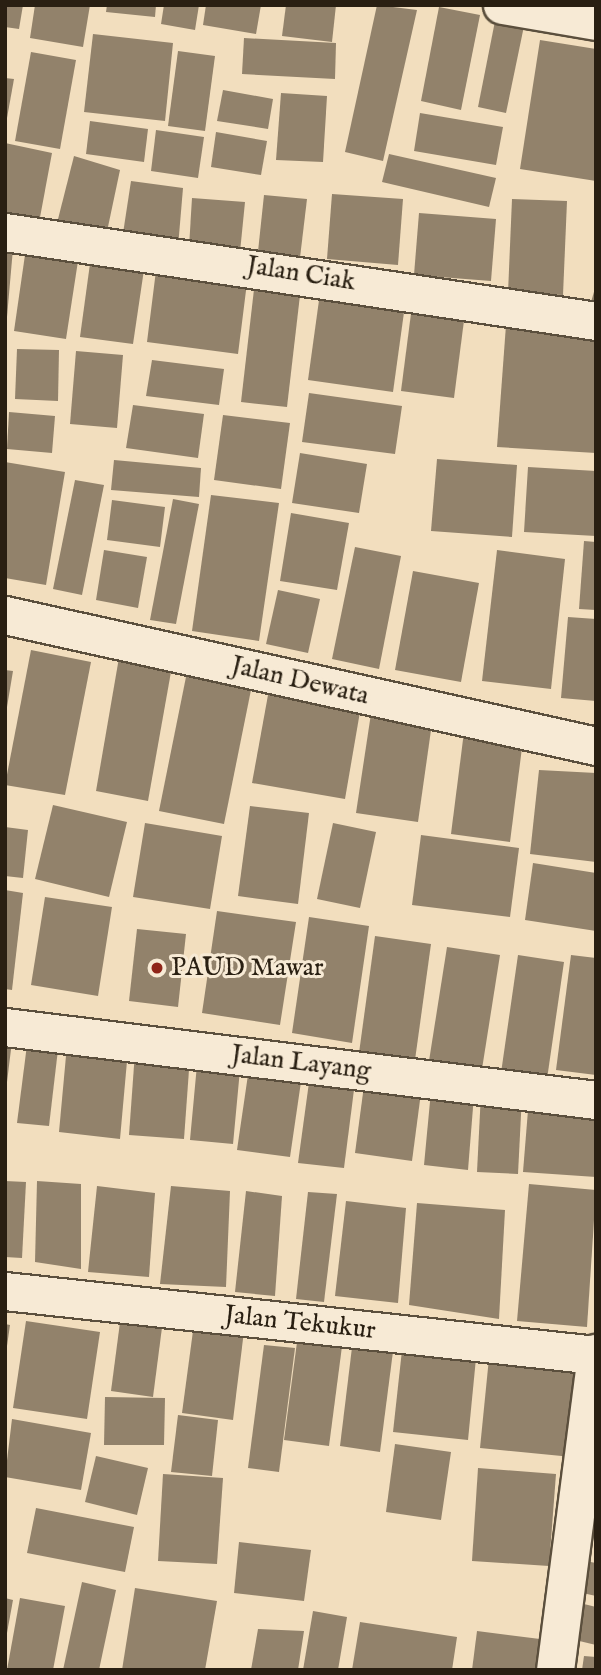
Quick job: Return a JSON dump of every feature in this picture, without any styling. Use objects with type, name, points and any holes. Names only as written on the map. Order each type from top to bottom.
[{"type":"street","points":[[502,5],[596,21]]},
{"type":"street","name":"Jalan Ciak","points":[[5,232],[596,321]]},
{"type":"street","name":"Jalan Dewata","points":[[5,615],[596,746]]},
{"type":"street","name":"Jalan Layang","points":[[5,1027],[596,1100]]},
{"type":"street","name":"Jalan Tekukur","points":[[5,1291],[596,1354]]},
{"type":"street","points":[[555,1670],[596,1354]]},
{"type":"building","points":[[5,5],[23,5],[19,29],[5,27]]},
{"type":"building","points":[[35,5],[90,5],[83,47],[30,38]]},
{"type":"building","points":[[107,5],[156,5],[155,17],[106,12]]},
{"type":"building","points":[[164,5],[199,5],[195,30],[161,24]]},
{"type":"building","points":[[206,5],[261,5],[256,34],[203,25]]},
{"type":"building","points":[[286,5],[336,5],[332,42],[282,36]]},
{"type":"building","points":[[377,5],[417,10],[383,161],[345,152]]},
{"type":"building","points":[[439,7],[480,15],[461,110],[421,101]]},
{"type":"building","points":[[495,21],[524,26],[506,113],[478,107]]},
{"type":"building","points":[[93,34],[173,43],[165,121],[84,112]]},
{"type":"building","points":[[244,38],[336,43],[335,79],[242,74]]},
{"type":"building","points":[[540,40],[596,49],[596,181],[520,169]]},
{"type":"building","points":[[178,51],[215,56],[205,131],[168,126]]},
{"type":"building","points":[[31,52],[76,60],[60,149],[15,141]]},
{"type":"building","points":[[5,78],[14,79],[7,118],[5,118]]},
{"type":"building","points":[[223,90],[273,99],[268,129],[217,121]]},
{"type":"building","points":[[281,93],[327,96],[323,162],[276,160]]},
{"type":"building","points":[[420,113],[503,127],[496,165],[414,151]]},
{"type":"building","points":[[90,121],[148,129],[144,162],[86,154]]},
{"type":"building","points":[[156,130],[204,137],[198,178],[151,171]]},
{"type":"building","points":[[216,132],[267,141],[261,175],[211,167]]},
{"type":"building","points":[[5,143],[52,153],[38,228],[5,222]]},
{"type":"building","points":[[389,154],[496,178],[489,207],[382,182]]},
{"type":"building","points":[[74,156],[120,170],[105,241],[55,231]]},
{"type":"building","points":[[131,181],[183,188],[178,247],[122,240]]},
{"type":"building","points":[[332,194],[403,199],[398,265],[327,259]]},
{"type":"building","points":[[264,195],[307,199],[299,266],[257,261]]},
{"type":"building","points":[[192,198],[245,202],[240,252],[189,247]]},
{"type":"building","points":[[512,199],[567,201],[563,295],[508,293]]},
{"type":"building","points":[[419,213],[496,219],[491,281],[414,275]]},
{"type":"building","points":[[5,236],[14,237],[7,317],[5,317]]},
{"type":"building","points":[[27,241],[80,248],[66,339],[14,331]]},
{"type":"building","points":[[92,249],[146,256],[133,344],[80,337]]},
{"type":"building","points":[[158,255],[249,267],[238,354],[147,342]]},
{"type":"building","points":[[256,272],[302,278],[287,407],[241,402]]},
{"type":"building","points":[[596,285],[596,303],[591,302]]},
{"type":"building","points":[[320,293],[405,305],[393,392],[308,380]]},
{"type":"building","points":[[413,298],[466,305],[454,398],[401,391]]},
{"type":"building","points":[[506,325],[596,331],[596,453],[497,447]]},
{"type":"building","points":[[17,349],[59,350],[58,401],[15,399]]},
{"type":"building","points":[[76,351],[123,355],[117,428],[70,424]]},
{"type":"building","points":[[152,360],[224,369],[219,405],[146,396]]},
{"type":"building","points":[[309,393],[402,406],[395,454],[302,442]]},
{"type":"building","points":[[133,405],[204,414],[198,458],[126,448]]},
{"type":"building","points":[[9,412],[55,416],[52,453],[7,449]]},
{"type":"building","points":[[223,415],[290,423],[281,489],[214,480]]},
{"type":"building","points":[[300,453],[367,464],[359,513],[292,503]]},
{"type":"building","points":[[437,459],[517,465],[512,537],[431,531]]},
{"type":"building","points":[[114,460],[201,468],[199,497],[111,490]]},
{"type":"building","points":[[5,462],[65,472],[46,585],[5,578]]},
{"type":"building","points":[[528,467],[596,471],[596,536],[524,532]]},
{"type":"building","points":[[75,480],[104,485],[82,595],[53,589]]},
{"type":"building","points":[[211,495],[279,503],[259,641],[192,631]]},
{"type":"building","points":[[173,499],[199,504],[176,624],[150,620]]},
{"type":"building","points":[[112,500],[165,507],[160,547],[107,540]]},
{"type":"building","points":[[291,513],[349,523],[337,590],[280,581]]},
{"type":"building","points":[[584,541],[596,542],[596,610],[579,609]]},
{"type":"building","points":[[355,547],[401,556],[379,669],[332,659]]},
{"type":"building","points":[[104,550],[147,557],[138,608],[96,600]]},
{"type":"building","points":[[497,550],[565,559],[551,689],[482,681]]},
{"type":"building","points":[[413,571],[479,583],[461,682],[395,670]]},
{"type":"building","points":[[278,590],[320,599],[308,653],[266,644]]},
{"type":"building","points":[[568,617],[596,619],[596,701],[561,698]]},
{"type":"building","points":[[121,646],[174,655],[148,801],[96,791]]},
{"type":"building","points":[[31,650],[91,662],[65,795],[5,785]]},
{"type":"building","points":[[189,662],[254,675],[224,824],[159,811]]},
{"type":"building","points":[[5,670],[13,671],[7,707],[5,706]]},
{"type":"building","points":[[270,684],[362,700],[345,799],[252,783]]},
{"type":"building","points":[[372,707],[433,716],[418,822],[356,813]]},
{"type":"building","points":[[465,724],[524,732],[510,842],[451,834]]},
{"type":"building","points":[[539,770],[596,773],[596,862],[530,854]]},
{"type":"building","points":[[53,805],[127,822],[109,897],[35,879]]},
{"type":"building","points":[[250,806],[309,813],[298,904],[238,896]]},
{"type":"building","points":[[145,823],[222,836],[210,909],[133,897]]},
{"type":"building","points":[[333,823],[376,832],[360,908],[317,899]]},
{"type":"building","points":[[5,827],[28,830],[23,878],[5,876]]},
{"type":"building","points":[[421,835],[519,848],[510,917],[412,905]]},
{"type":"building","points":[[533,863],[596,873],[596,931],[525,920]]},
{"type":"building","points":[[5,890],[23,893],[12,990],[5,989]]},
{"type":"building","points":[[45,897],[112,907],[98,996],[31,985]]},
{"type":"building","points":[[217,911],[296,922],[280,1025],[202,1013]]},
{"type":"building","points":[[309,917],[369,926],[352,1043],[292,1033]]},
{"type":"building","name":"PAUD Mawar","points":[[137,929],[186,934],[178,1007],[129,1001]]},
{"type":"building","points":[[375,936],[431,944],[415,1060],[359,1053]]},
{"type":"building","points":[[447,947],[500,955],[482,1069],[429,1061]]},
{"type":"building","points":[[518,955],[564,962],[547,1079],[501,1073]]},
{"type":"building","points":[[571,955],[596,958],[596,1075],[556,1070]]},
{"type":"building","points":[[5,1032],[13,1033],[7,1082],[5,1081]]},
{"type":"building","points":[[28,1037],[59,1041],[49,1126],[17,1123]]},
{"type":"building","points":[[67,1045],[128,1050],[120,1139],[59,1132]]},
{"type":"building","points":[[135,1052],[190,1056],[184,1139],[129,1135]]},
{"type":"building","points":[[198,1054],[241,1059],[233,1144],[190,1140]]},
{"type":"building","points":[[250,1061],[303,1068],[290,1157],[237,1150]]},
{"type":"building","points":[[310,1075],[355,1082],[344,1168],[298,1163]]},
{"type":"building","points":[[365,1078],[422,1085],[412,1161],[355,1153]]},
{"type":"building","points":[[431,1091],[474,1095],[468,1170],[424,1165]]},
{"type":"building","points":[[481,1093],[522,1095],[518,1174],[477,1172]]},
{"type":"building","points":[[529,1098],[596,1104],[596,1177],[523,1172]]},
{"type":"building","points":[[5,1181],[26,1182],[22,1258],[5,1257]]},
{"type":"building","points":[[37,1181],[81,1184],[81,1269],[35,1262]]},
{"type":"building","points":[[529,1184],[596,1190],[587,1327],[517,1321]]},
{"type":"building","points":[[97,1186],[155,1193],[149,1277],[88,1272]]},
{"type":"building","points":[[171,1186],[230,1191],[226,1287],[160,1284]]},
{"type":"building","points":[[246,1191],[282,1196],[275,1296],[235,1292]]},
{"type":"building","points":[[308,1192],[337,1194],[324,1302],[296,1299]]},
{"type":"building","points":[[346,1201],[406,1208],[398,1303],[335,1296]]},
{"type":"building","points":[[417,1203],[505,1210],[499,1319],[409,1305]]},
{"type":"building","points":[[122,1307],[164,1312],[153,1397],[111,1391]]},
{"type":"building","points":[[195,1316],[245,1323],[233,1420],[182,1413]]},
{"type":"building","points":[[26,1321],[100,1332],[87,1419],[13,1408]]},
{"type":"building","points":[[5,1324],[10,1325],[7,1346],[5,1346]]},
{"type":"building","points":[[299,1327],[344,1331],[329,1446],[284,1440]]},
{"type":"building","points":[[354,1331],[395,1336],[380,1452],[340,1446]]},
{"type":"building","points":[[403,1341],[477,1348],[468,1440],[393,1432]]},
{"type":"building","points":[[264,1345],[295,1348],[279,1472],[248,1468]]},
{"type":"building","points":[[490,1348],[582,1357],[572,1457],[480,1448]]},
{"type":"building","points":[[105,1397],[165,1398],[164,1445],[104,1445]]},
{"type":"building","points":[[178,1415],[218,1420],[212,1476],[171,1472]]},
{"type":"building","points":[[12,1419],[91,1433],[81,1490],[5,1477]]},
{"type":"building","points":[[395,1444],[451,1452],[441,1520],[386,1512]]},
{"type":"building","points":[[96,1456],[148,1468],[137,1515],[85,1502]]},
{"type":"building","points":[[478,1468],[556,1474],[549,1566],[472,1561]]},
{"type":"building","points":[[596,1470],[596,1535],[583,1533]]},
{"type":"building","points":[[163,1474],[223,1478],[217,1564],[158,1561]]},
{"type":"building","points":[[36,1508],[134,1527],[125,1572],[27,1553]]},
{"type":"building","points":[[239,1542],[311,1550],[304,1601],[234,1593]]},
{"type":"building","points":[[585,1561],[596,1563],[596,1596],[578,1592]]},
{"type":"building","points":[[82,1582],[116,1590],[99,1670],[63,1670]]},
{"type":"building","points":[[135,1588],[217,1601],[205,1670],[122,1670]]},
{"type":"building","points":[[5,1598],[13,1600],[7,1633],[5,1633]]},
{"type":"building","points":[[20,1598],[65,1606],[53,1670],[7,1670]]},
{"type":"building","points":[[580,1603],[596,1607],[596,1645],[571,1639]]},
{"type":"building","points":[[313,1611],[347,1617],[338,1670],[303,1670]]},
{"type":"building","points":[[360,1622],[457,1637],[452,1670],[352,1670]]},
{"type":"building","points":[[258,1629],[304,1631],[298,1670],[251,1670]]},
{"type":"building","points":[[477,1631],[540,1639],[537,1670],[472,1670]]},
{"type":"building","points":[[584,1656],[596,1657],[596,1670],[582,1670]]},
{"type":"place","name":"PAUD Mawar","points":[[157,968]]}]
